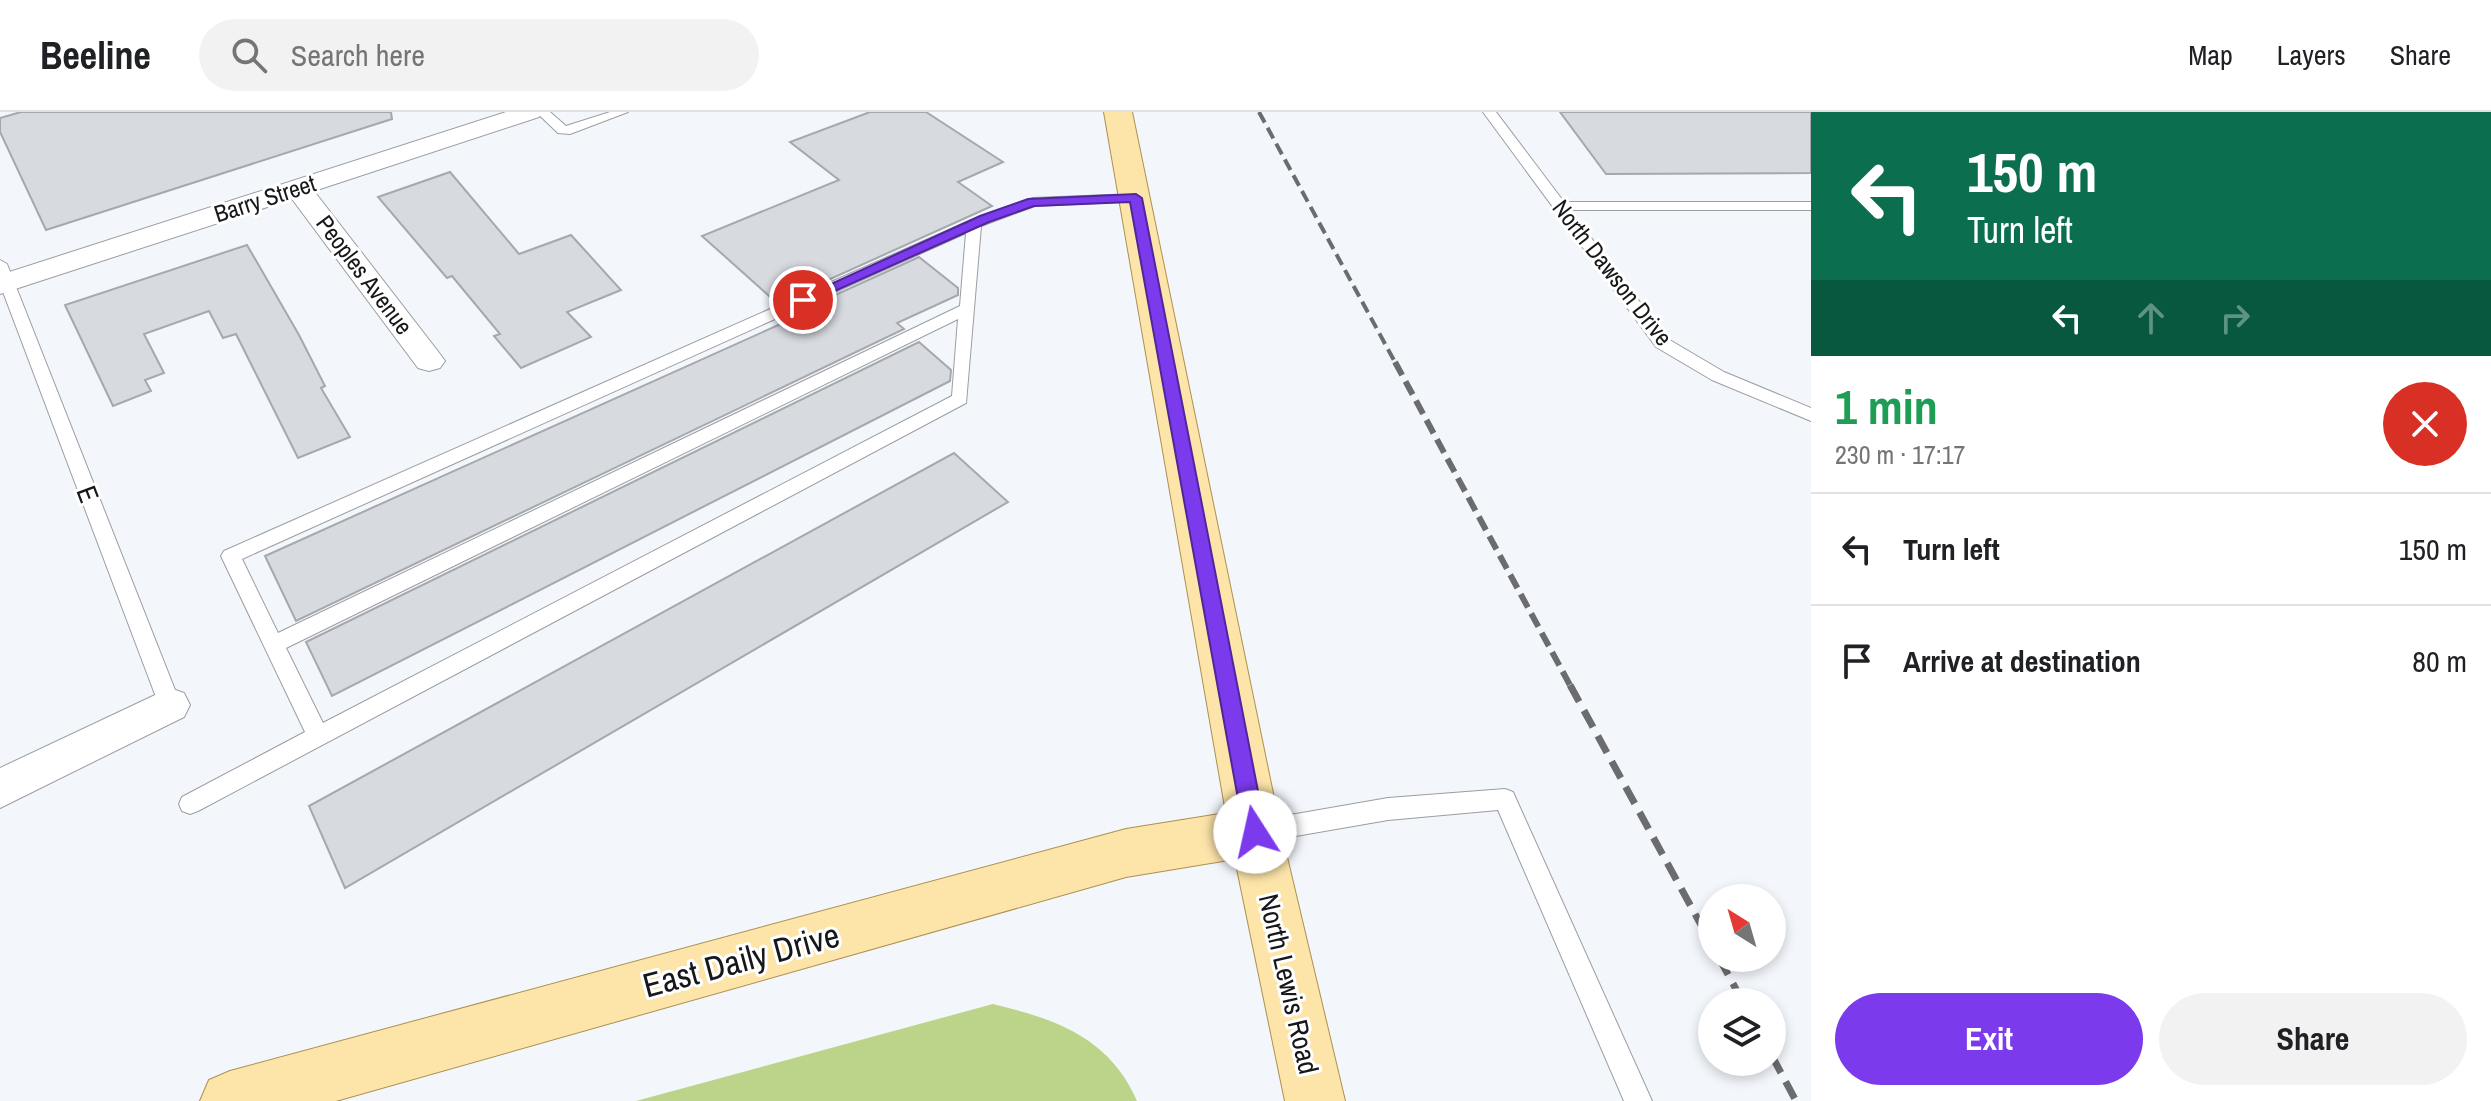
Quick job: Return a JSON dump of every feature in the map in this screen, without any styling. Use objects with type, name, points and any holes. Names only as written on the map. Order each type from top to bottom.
[{"type":"main road","name":"North Lewis Road","points":[[1118,112],[1255,832],[1315,1101]]},
{"type":"main road","name":"East Daily Drive","points":[[230,1101],[1126,853],[1255,832]]},
{"type":"street","name":"Barry Street","points":[[2,277],[298,189],[530,112]]},
{"type":"street","name":"Peoples Avenue","points":[[298,189],[429,361]]},
{"type":"street","points":[[0,789],[170,705]]},
{"type":"lane","points":[[542,112],[563,130],[622,112]]},
{"type":"lane","name":"North Dawson Drive","points":[[1489,112],[1662,343],[1708,371],[1811,415]]},
{"type":"lane","points":[[318,736],[231,556],[974,224],[1033,202],[1136,198]]},
{"type":"lane","points":[[1558,206],[1811,206]]},
{"type":"lane","points":[[190,804],[960,399],[974,224]]},
{"type":"lane","name":"E","points":[[2,277],[170,705]]},
{"type":"lane","points":[[274,644],[967,309]]},
{"type":"lane","points":[[1255,832],[1388,809],[1505,799],[1638,1101]]},
{"type":"green space","points":[[993,1004],[1038,1016],[1078,1034],[1111,1061],[1137,1101],[636,1101]]},
{"type":"building","points":[[21,112],[391,112],[392,119],[46,230],[0,132],[0,118]]},
{"type":"building","points":[[870,112],[926,112],[1003,162],[958,182],[992,206],[777,303],[702,236],[839,180],[790,142]]},
{"type":"building","points":[[1560,112],[1811,112],[1811,173],[1606,174]]},
{"type":"building","points":[[450,172],[519,254],[571,235],[621,290],[567,312],[591,337],[521,368],[494,336],[500,334],[452,276],[447,278],[378,197]]},
{"type":"building","points":[[247,245],[299,335],[325,386],[321,388],[350,437],[298,458],[236,334],[223,338],[209,311],[144,334],[164,373],[145,380],[151,391],[113,406],[65,305]]},
{"type":"building","points":[[919,257],[958,288],[958,295],[897,323],[904,329],[296,621],[265,556],[794,318],[791,315]]},
{"type":"building","points":[[919,342],[951,370],[950,381],[332,696],[306,642]]},
{"type":"building","points":[[954,453],[1008,502],[345,888],[309,806]]},
{"type":"railway","points":[[1259,112],[1396,364]]},
{"type":"railway","points":[[1395,362],[1571,687]]},
{"type":"railway","points":[[1570,685],[1698,919]]},
{"type":"railway","points":[[1727,972],[1735,988]]},
{"type":"railway","points":[[1783,1076],[1796,1101]]},
{"type":"route","points":[[803,300],[985,219],[1033,202],[1136,198],[1255,832]]}]
